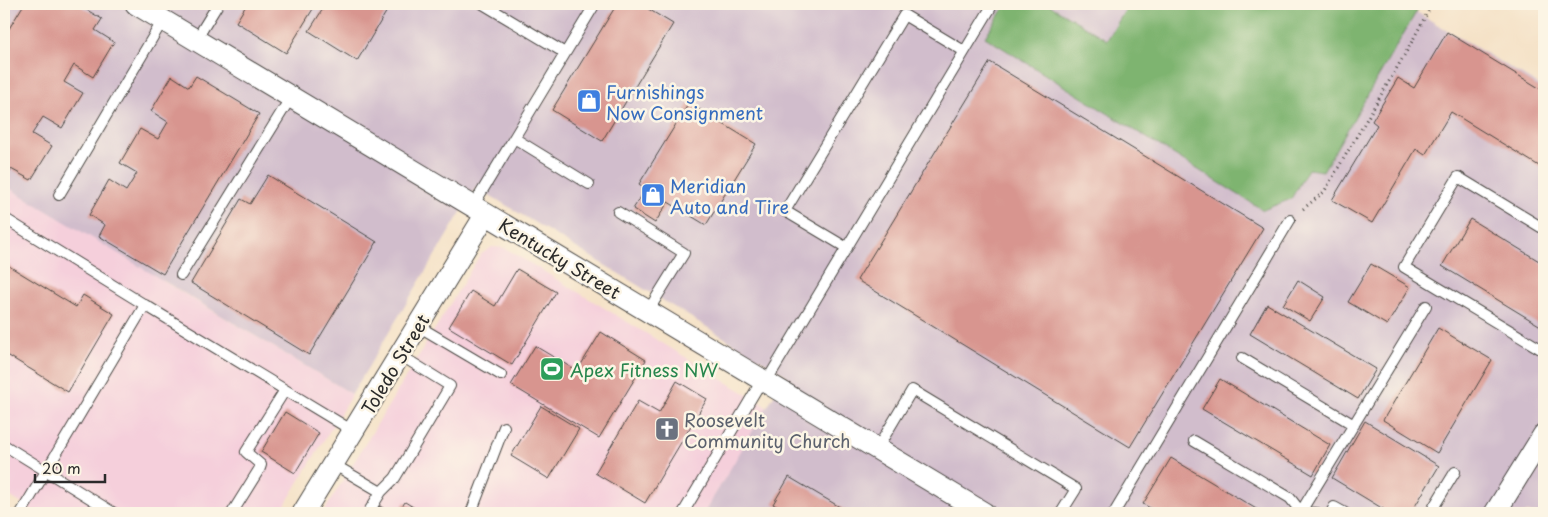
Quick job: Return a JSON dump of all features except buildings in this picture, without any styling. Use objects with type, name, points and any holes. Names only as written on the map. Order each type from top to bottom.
[{"type":"street","name":"Kentucky Street","points":[[136,4],[984,513]]},
{"type":"street","name":"Toledo Street","points":[[303,513],[418,326],[480,210]]},
{"type":"street","points":[[1495,513],[1544,434]]},
{"type":"lane","points":[[196,40],[218,4]]},
{"type":"lane","points":[[483,4],[565,53]]},
{"type":"lane","points":[[480,210],[514,138],[595,4]]},
{"type":"lane","points":[[682,513],[847,248],[993,4]]},
{"type":"lane","points":[[847,248],[785,211],[904,15],[964,51]]},
{"type":"lane","points":[[59,195],[163,20]]},
{"type":"lane","points":[[181,275],[291,96]]},
{"type":"lane","points":[[514,138],[589,184]]},
{"type":"lane","points":[[1544,229],[1458,177],[1404,267],[1544,351]]},
{"type":"lane","points":[[618,212],[684,253],[648,311]]},
{"type":"lane","points":[[4,218],[353,431]]},
{"type":"lane","points":[[1114,513],[1290,220]]},
{"type":"lane","points":[[21,513],[145,305]]},
{"type":"lane","points":[[1301,512],[1426,306]]},
{"type":"lane","points":[[418,326],[501,375]]},
{"type":"lane","points":[[368,513],[381,492],[395,478],[450,386],[400,355]]},
{"type":"lane","points":[[1242,358],[1354,425]]},
{"type":"lane","points":[[232,513],[261,465],[246,452],[285,390]]},
{"type":"lane","points":[[877,449],[912,390],[1076,488],[1062,513]]},
{"type":"lane","points":[[471,513],[504,426]]},
{"type":"lane","points":[[1194,441],[1290,498],[1301,512],[1317,513]]},
{"type":"lane","points":[[4,445],[114,513]]},
{"type":"lane","points":[[333,464],[381,492]]},
{"type":"lane","points":[[1430,513],[1455,472]]},
{"type":"lane","points":[[1331,513],[1334,507],[1345,513]]},
{"type":"path","points":[[1290,220],[1324,192],[1408,49],[1432,4]]},
{"type":"shaded area","points":[[4,4],[163,274],[163,281],[352,394],[280,513],[37,513],[4,493]]},
{"type":"shaded area","points":[[4,4],[1403,4],[1544,88],[1544,513],[704,513],[786,375],[476,187],[352,394],[4,185]]},
{"type":"shaded area","points":[[492,247],[505,248],[768,407],[704,513],[323,513],[480,255]]},
{"type":"green space","points":[[1006,4],[1048,4],[1107,40],[1129,4],[1421,4],[1323,171],[1308,169],[1291,199],[1263,210],[985,37]]},
{"type":"place","name":"Furnishings Now Consignment","points":[[589,101]]},
{"type":"place","name":"Meridian Auto and Tire","points":[[653,195]]},
{"type":"place","name":"Apex Fitness NW","points":[[552,369]]},
{"type":"place","name":"Roosevelt Community Church","points":[[667,429]]}]
